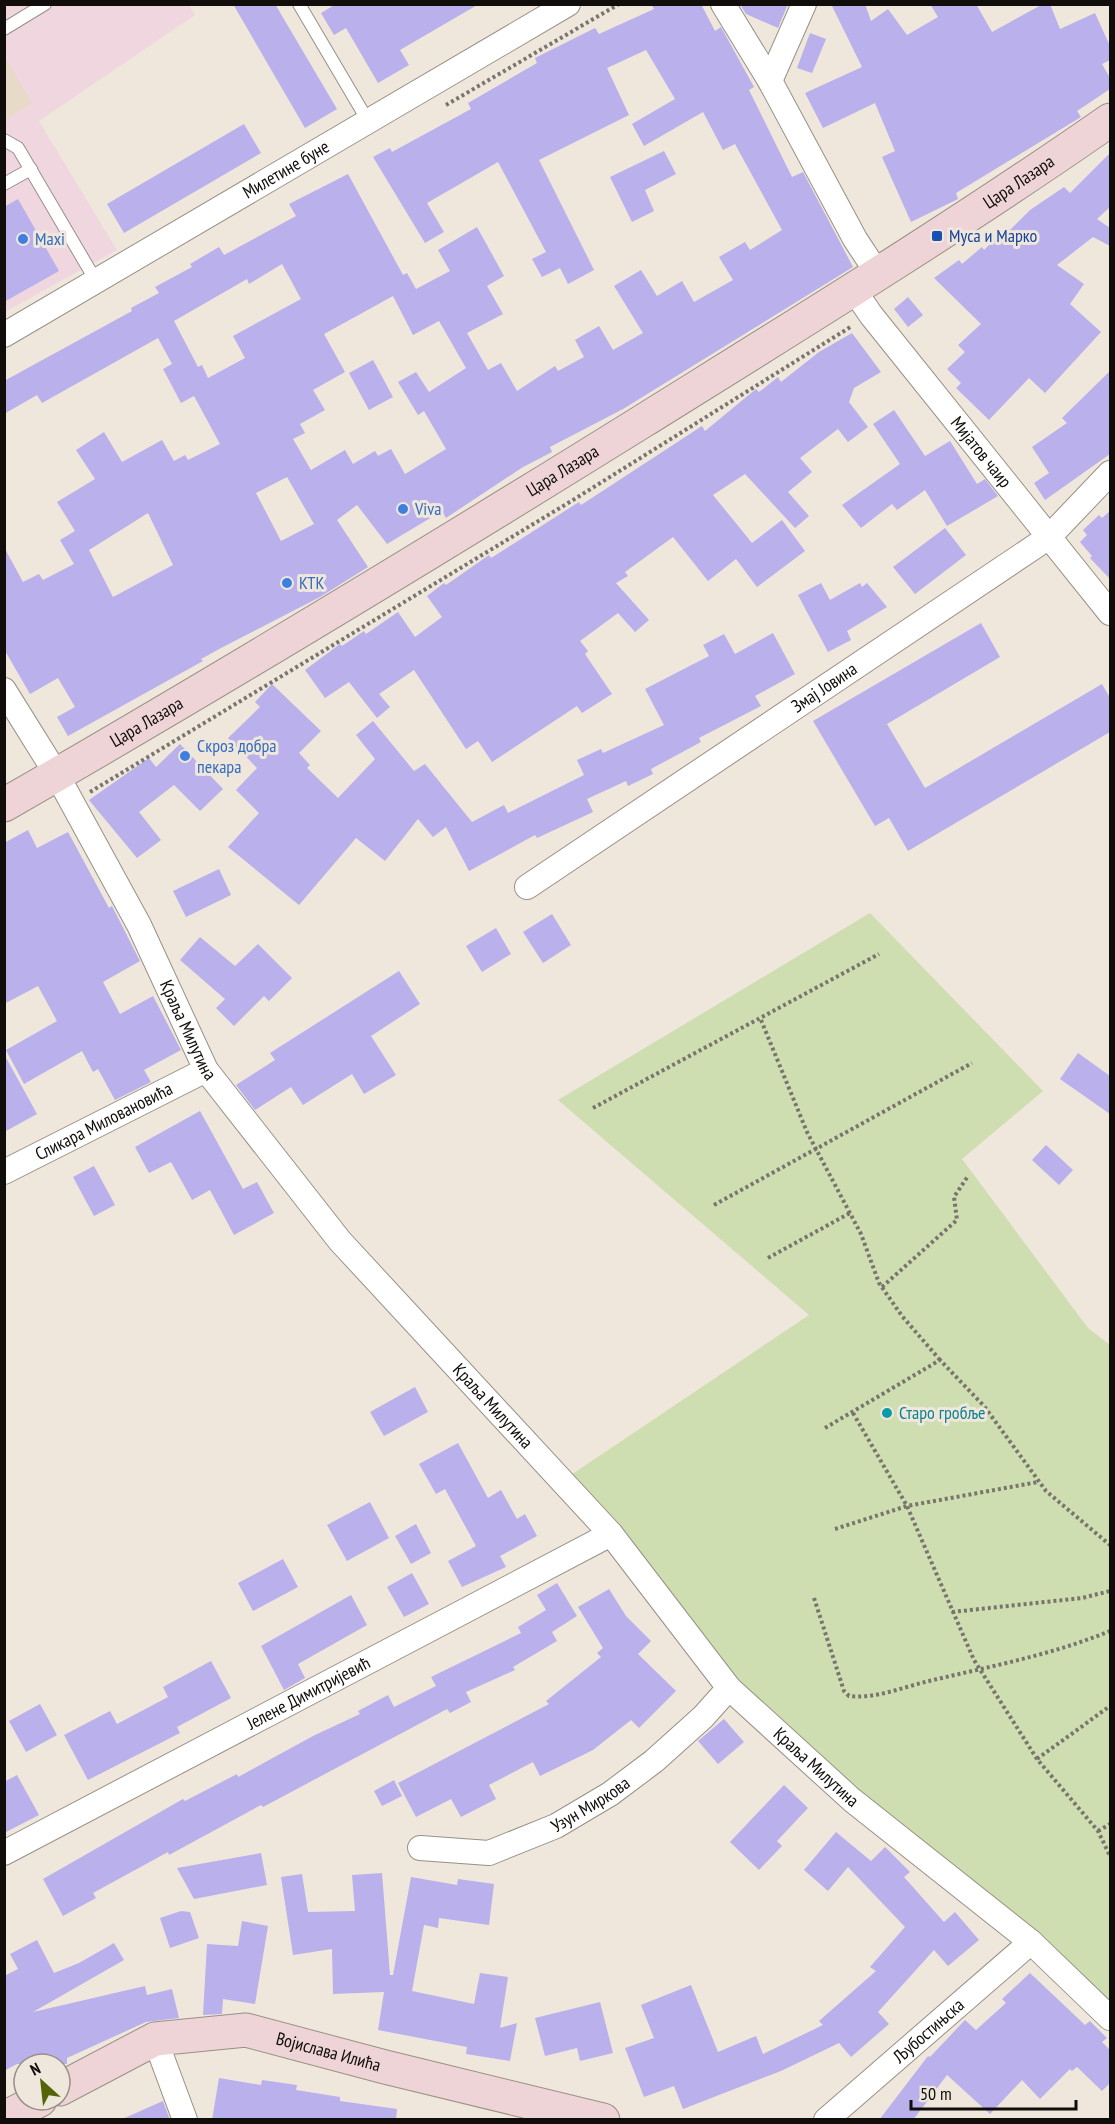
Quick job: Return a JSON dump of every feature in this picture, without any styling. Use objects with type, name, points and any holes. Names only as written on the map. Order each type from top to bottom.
[{"type":"main road","name":"Цара Лазара","points":[[4,805],[464,532],[866,282],[1032,175],[1110,120]]},
{"type":"main road","name":"Војислава Илића","points":[[72,2083],[155,2039],[246,2030],[603,2120]]},
{"type":"street","name":"Милетине буне","points":[[4,335],[568,4]]},
{"type":"street","name":"Мијатов чаир","points":[[723,4],[770,81],[855,239],[866,282],[871,315],[1110,613]]},
{"type":"street","points":[[770,81],[804,4]]},
{"type":"street","name":"Змај Јовина","points":[[527,887],[1049,537],[1110,473]]},
{"type":"street","name":"Краља Милутина","points":[[4,690],[57,775],[139,925],[206,1070],[340,1241],[611,1534],[729,1688],[852,1800],[1031,1942],[1110,2018]]},
{"type":"street","name":"Сликара Миловановића","points":[[4,1172],[206,1070]]},
{"type":"street","name":"Јелене Димитријевић","points":[[4,1853],[611,1534]]},
{"type":"street","name":"Узун Миркова","points":[[420,1848],[489,1852],[556,1827],[610,1794],[654,1761],[703,1717],[729,1688]]},
{"type":"street","name":"Љубостињска","points":[[826,2120],[1031,1942]]},
{"type":"street","points":[[155,2039],[185,2120]]},
{"type":"lane","points":[[4,29],[45,4]]},
{"type":"lane","points":[[299,4],[368,122]]},
{"type":"lane","points":[[4,140],[18,147],[96,281]]},
{"type":"lane","points":[[4,184],[31,169]]},
{"type":"path","points":[[593,1108],[761,1020],[879,954]]},
{"type":"path","points":[[761,1020],[816,1149],[850,1213],[882,1287],[902,1316],[984,1406],[1038,1482],[1110,1545]]},
{"type":"path","points":[[714,1205],[972,1063]]},
{"type":"path","points":[[882,1287],[957,1220],[954,1197],[968,1176]]},
{"type":"path","points":[[768,1258],[850,1213]]},
{"type":"path","points":[[825,1428],[940,1360]]},
{"type":"path","points":[[853,1413],[907,1506],[952,1612],[980,1669],[1037,1759],[1098,1832],[1110,1856]]},
{"type":"path","points":[[835,1529],[907,1506],[1038,1482]]},
{"type":"path","points":[[952,1612],[1082,1598],[1110,1591]]},
{"type":"path","points":[[814,1598],[844,1691],[849,1696],[868,1696],[980,1669],[1089,1640],[1110,1631]]},
{"type":"path","points":[[1037,1759],[1110,1706]]},
{"type":"path","points":[[1098,1832],[1110,1824]]},
{"type":"shaded area","points":[[5,5],[189,5],[195,15],[39,121],[117,250],[5,312]]},
{"type":"shaded area","points":[[5,57],[32,103],[4,120]]},
{"type":"green space","name":"Старо гробље","points":[[870,913],[1043,1091],[962,1159],[1088,1328],[1110,1345],[1110,2018],[729,1688],[562,1481],[809,1315],[558,1100]]},
{"type":"building","points":[[233,4],[275,4],[337,109],[305,128]]},
{"type":"building","points":[[336,4],[479,4],[400,50],[409,65],[378,83],[346,28],[334,35],[321,13]]},
{"type":"building","points":[[651,4],[701,4],[715,31],[721,27],[754,87],[749,90],[792,177],[803,172],[853,267],[623,409],[550,447],[552,452],[523,467],[446,518],[442,511],[387,544],[357,505],[337,520],[368,567],[320,597],[201,659],[203,661],[68,736],[57,717],[75,707],[58,678],[30,694],[4,649],[4,547],[23,582],[39,574],[43,580],[74,564],[60,540],[75,531],[57,502],[95,479],[76,450],[104,432],[122,462],[162,440],[174,461],[185,455],[188,460],[220,444],[194,396],[181,403],[163,369],[172,364],[158,338],[42,403],[37,395],[4,414],[4,381],[132,311],[131,308],[159,293],[155,287],[192,267],[190,264],[219,247],[224,255],[296,216],[289,204],[348,174],[403,275],[407,273],[416,289],[450,271],[438,250],[477,227],[504,276],[487,286],[503,314],[467,333],[488,370],[501,363],[517,391],[555,366],[558,371],[584,357],[575,340],[599,326],[613,350],[643,333],[614,286],[641,270],[657,296],[682,281],[694,302],[733,280],[719,257],[745,242],[750,250],[782,230],[735,144],[723,150],[703,112],[644,146],[632,124],[675,99],[646,50],[607,68],[629,115],[539,160],[594,270],[568,284],[560,268],[542,277],[532,259],[546,252],[498,162],[427,203],[444,232],[425,243],[373,157],[390,148],[392,152],[471,109],[468,103],[537,63],[535,58],[595,28],[599,34],[654,9]],"holes":[[[282,264],[301,299],[233,336],[245,358],[208,378],[202,365],[198,367],[174,321],[247,279],[249,284]],[[393,296],[413,335],[439,321],[466,368],[429,392],[416,372],[398,382],[418,415],[424,411],[446,449],[405,474],[391,449],[378,456],[375,451],[353,464],[345,450],[311,470],[293,439],[305,433],[300,424],[325,410],[313,390],[345,372],[324,334]],[[287,477],[314,524],[281,541],[256,493]],[[148,513],[173,565],[113,597],[89,550]]]},
{"type":"building","points":[[740,4],[788,4],[778,28],[746,14]]},
{"type":"building","points":[[831,4],[865,4],[871,21],[888,9],[907,35],[938,17],[930,4],[976,4],[992,32],[1043,4],[1050,4],[1060,29],[1095,13],[1110,46],[1110,60],[1102,64],[1110,78],[1110,89],[1077,111],[1081,117],[956,193],[958,199],[911,222],[882,157],[895,151],[875,103],[823,128],[805,93],[862,67]]},
{"type":"building","points":[[810,33],[826,39],[812,73],[797,68]]},
{"type":"building","points":[[244,124],[261,153],[124,233],[107,204]]},
{"type":"building","points":[[664,151],[676,174],[645,190],[654,211],[632,222],[610,177]]},
{"type":"building","points":[[1110,153],[1110,207],[1097,219],[1110,228],[1110,246],[1093,237],[1057,265],[1084,284],[1070,304],[1101,332],[1045,393],[1029,378],[989,420],[956,388],[961,383],[947,369],[965,352],[958,345],[981,324],[934,278],[959,260],[962,264],[982,247],[984,250],[998,236],[1001,239],[1030,210],[1064,187],[1070,193]]},
{"type":"building","name":"Maxi","points":[[18,199],[59,271],[4,302],[4,207]]},
{"type":"building","points":[[908,297],[923,315],[908,327],[894,309]]},
{"type":"building","points":[[852,333],[881,372],[854,388],[849,402],[868,427],[848,442],[838,429],[800,458],[812,472],[788,492],[809,516],[795,528],[745,474],[713,495],[752,543],[782,520],[805,551],[757,587],[736,559],[708,581],[673,537],[625,572],[628,576],[616,583],[649,620],[635,632],[618,613],[580,641],[588,651],[585,654],[612,694],[582,713],[577,706],[492,762],[478,741],[466,749],[414,670],[379,694],[390,707],[377,718],[349,682],[325,698],[305,670],[340,644],[342,646],[364,631],[366,634],[398,612],[415,637],[442,617],[427,596],[444,583],[446,585],[489,555],[491,558],[579,502],[581,505],[702,426],[705,431],[756,389],[759,392],[778,377],[781,382],[819,352]]},
{"type":"building","points":[[373,360],[393,397],[369,410],[349,373]]},
{"type":"building","points":[[1110,371],[1110,454],[1045,500],[1034,483],[1049,473],[1032,447],[1067,423],[1062,418]]},
{"type":"building","points":[[894,410],[925,456],[950,441],[977,484],[985,479],[998,496],[947,526],[925,490],[897,510],[892,504],[861,528],[842,505],[900,464],[873,424]]},
{"type":"building","points":[[1110,511],[1110,579],[1090,558],[1092,556],[1080,542],[1087,535],[1083,530],[1099,515],[1102,518]]},
{"type":"building","points":[[945,528],[966,555],[915,594],[893,567]]},
{"type":"building","points":[[821,583],[830,600],[860,583],[862,587],[867,583],[887,607],[847,631],[851,640],[828,652],[798,595]]},
{"type":"building","points":[[981,623],[1000,657],[887,724],[925,788],[1102,684],[1110,698],[1110,732],[908,851],[889,818],[875,826],[813,721]]},
{"type":"building","points":[[773,633],[795,674],[755,696],[761,706],[699,738],[701,742],[651,769],[653,774],[628,786],[626,781],[587,799],[593,812],[537,838],[535,835],[469,871],[446,827],[433,837],[418,819],[385,861],[356,838],[299,905],[228,847],[259,813],[236,790],[257,768],[228,738],[260,707],[255,702],[272,684],[321,731],[299,753],[310,765],[307,768],[338,798],[375,759],[356,735],[373,721],[414,771],[425,764],[472,822],[504,805],[508,813],[584,775],[577,760],[601,749],[603,753],[664,725],[645,689],[709,656],[703,645],[724,634],[735,654]]},
{"type":"building","points":[[180,744],[223,789],[200,811],[174,785],[139,812],[161,840],[137,858],[89,800],[149,758],[156,767]]},
{"type":"building","points":[[28,830],[37,848],[68,832],[109,908],[112,906],[140,961],[103,982],[120,1014],[153,996],[181,1050],[144,1070],[151,1082],[115,1100],[98,1069],[93,1072],[82,1051],[24,1084],[6,1050],[57,1021],[38,986],[4,1004],[4,843]]},
{"type":"building","points":[[219,869],[231,895],[186,917],[173,891]]},
{"type":"building","points":[[552,914],[571,945],[543,963],[523,932]]},
{"type":"building","points":[[496,928],[511,954],[482,972],[466,946]]},
{"type":"building","points":[[200,937],[235,966],[258,944],[292,978],[269,1001],[264,996],[234,1026],[216,1008],[225,999],[180,960]]},
{"type":"building","points":[[399,971],[420,1004],[371,1036],[396,1075],[364,1094],[352,1074],[303,1105],[291,1087],[255,1110],[236,1085],[275,1060],[270,1053]]},
{"type":"building","points":[[1078,1053],[1110,1076],[1110,1114],[1060,1079]]},
{"type":"building","points":[[4,1054],[37,1114],[4,1132]]},
{"type":"building","points":[[200,1111],[243,1189],[257,1182],[274,1213],[234,1235],[210,1190],[192,1200],[171,1162],[149,1173],[135,1147]]},
{"type":"building","points":[[1046,1145],[1073,1170],[1059,1185],[1032,1160]]},
{"type":"building","points":[[94,1166],[115,1205],[94,1216],[73,1177]]},
{"type":"building","points":[[415,1387],[428,1412],[384,1436],[370,1412]]},
{"type":"building","points":[[458,1443],[488,1498],[501,1490],[517,1519],[525,1514],[537,1536],[500,1556],[506,1567],[462,1587],[448,1561],[476,1546],[445,1489],[436,1494],[419,1464]]},
{"type":"building","points":[[370,1502],[389,1538],[347,1561],[327,1525]]},
{"type":"building","points":[[416,1524],[431,1553],[411,1564],[395,1536]]},
{"type":"building","points":[[283,1559],[298,1587],[253,1611],[238,1583]]},
{"type":"building","points":[[412,1573],[429,1604],[404,1617],[387,1587]]},
{"type":"building","points":[[557,1583],[577,1616],[552,1632],[557,1641],[513,1667],[515,1670],[466,1692],[471,1702],[450,1713],[447,1709],[263,1807],[261,1805],[169,1855],[168,1852],[93,1893],[96,1898],[63,1916],[43,1879],[183,1799],[185,1801],[237,1774],[238,1777],[313,1736],[360,1714],[358,1711],[388,1695],[394,1707],[436,1686],[431,1677],[521,1633],[518,1627],[546,1610],[537,1595]]},
{"type":"building","points":[[609,1589],[626,1616],[651,1641],[638,1654],[676,1691],[639,1728],[631,1720],[593,1750],[540,1776],[533,1762],[489,1785],[496,1799],[461,1817],[451,1799],[416,1817],[398,1783],[549,1704],[546,1701],[601,1657],[597,1653],[603,1648],[578,1607]]},
{"type":"building","points":[[351,1595],[367,1625],[298,1664],[305,1678],[284,1690],[261,1646]]},
{"type":"building","points":[[211,1661],[231,1698],[177,1727],[180,1733],[88,1780],[64,1735],[110,1711],[117,1724],[168,1697],[163,1687]]},
{"type":"building","points":[[40,1704],[57,1735],[26,1752],[9,1721]]},
{"type":"building","points":[[724,1719],[744,1742],[718,1764],[698,1741]]},
{"type":"building","points":[[17,1775],[39,1815],[4,1833],[4,1782]]},
{"type":"building","points":[[394,1780],[402,1796],[382,1806],[374,1791]]},
{"type":"building","points":[[784,1785],[808,1808],[777,1841],[782,1846],[759,1870],[730,1842]]},
{"type":"building","points":[[836,1832],[871,1861],[885,1847],[910,1872],[904,1877],[944,1922],[955,1912],[979,1940],[948,1966],[934,1950],[878,2012],[889,2024],[851,2057],[839,2043],[781,2071],[683,2109],[674,2086],[644,2097],[625,2048],[654,2038],[641,2005],[691,1985],[718,2052],[756,2036],[763,2054],[823,2025],[819,2021],[876,1971],[870,1967],[905,1927],[848,1867],[828,1891],[804,1870]]},
{"type":"building","points":[[261,1853],[267,1885],[194,1899],[177,1868]]},
{"type":"building","points":[[382,1873],[390,1975],[393,1975],[411,1877],[457,1885],[458,1879],[494,1884],[489,1925],[439,1918],[438,1928],[424,1925],[412,1991],[474,2004],[480,1973],[508,1977],[500,2028],[517,2023],[510,2061],[466,2054],[467,2047],[378,2030],[384,1992],[333,1994],[332,1949],[293,1955],[281,1877],[302,1874],[308,1912],[355,1911],[352,1875]]},
{"type":"building","points":[[181,1911],[190,1912],[199,1938],[170,1948],[160,1918]]},
{"type":"building","points":[[242,1921],[268,1926],[255,2004],[223,1999],[222,2014],[203,2015],[207,1944],[238,1946]]},
{"type":"building","points":[[37,1940],[54,1973],[79,1963],[114,1943],[124,1960],[33,2012],[145,1986],[147,1995],[172,1989],[179,2018],[146,2022],[72,2056],[72,2052],[12,2052],[12,2067],[4,2071],[4,1976],[18,1969],[10,1954]]},
{"type":"building","points":[[1030,1973],[1085,2025],[1090,2021],[1107,2038],[1102,2042],[1110,2050],[1110,2083],[1102,2091],[1077,2067],[1072,2071],[1070,2069],[1040,2099],[1022,2080],[990,2114],[947,2075],[913,2120],[879,2120],[928,2056],[930,2057],[965,2020],[976,2030],[1006,2003],[1002,1999]]},
{"type":"building","points":[[600,2002],[613,2053],[580,2061],[577,2048],[545,2056],[535,2018]]},
{"type":"building","points":[[219,2078],[261,2085],[262,2080],[297,2085],[296,2090],[340,2097],[340,2101],[397,2109],[396,2120],[212,2120]]},
{"type":"building","points":[[163,2101],[170,2120],[120,2120]]},
{"type":"place","name":"Муса и Марко","points":[[937,236]]},
{"type":"place","name":"Maxi","points":[[23,239]]},
{"type":"place","name":"Viva","points":[[403,509]]},
{"type":"place","name":"KTK","points":[[287,583]]},
{"type":"place","name":"Скроз добра пекара","points":[[185,756]]},
{"type":"place","name":"Старо гробље","points":[[887,1413]]}]
